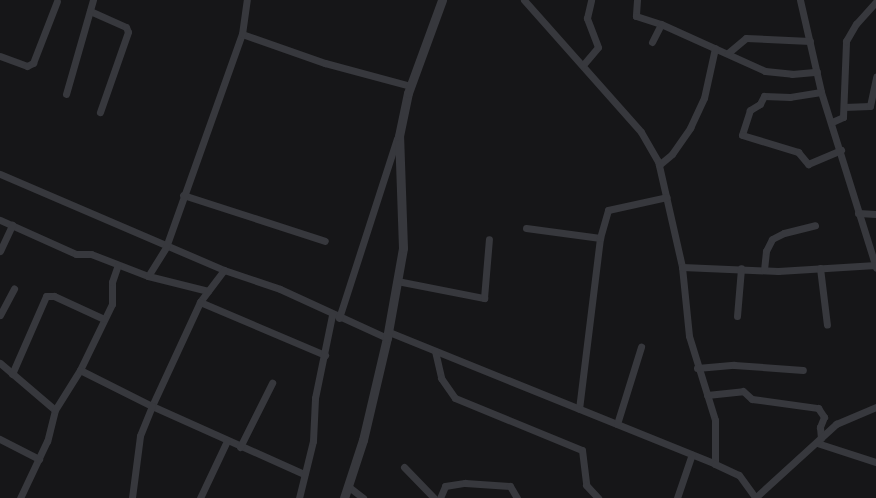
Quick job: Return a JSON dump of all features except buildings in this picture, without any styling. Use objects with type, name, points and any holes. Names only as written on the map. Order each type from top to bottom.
[{"type":"street","points":[[66,94],[93,0]]},
{"type":"street","points":[[150,273],[166,247],[242,34],[247,0]]},
{"type":"street","points":[[298,498],[313,441],[315,398],[336,316],[399,133],[411,86],[442,0]]},
{"type":"street","points":[[524,0],[583,64],[641,132],[660,165],[682,267],[684,313],[697,368],[715,425],[715,464]]},
{"type":"street","points":[[532,8],[538,0]]},
{"type":"street","points":[[583,64],[598,47],[587,18],[591,0]]},
{"type":"street","points":[[637,0],[636,16],[661,24],[777,74],[817,72]]},
{"type":"street","points":[[682,267],[764,270],[876,266],[858,213],[841,150],[821,92],[800,0]]},
{"type":"street","points":[[0,56],[27,66],[33,63],[56,1]]},
{"type":"street","points":[[832,122],[843,117],[846,41],[856,24],[876,2]]},
{"type":"street","points":[[90,11],[126,27],[128,32],[100,112]]},
{"type":"street","points":[[652,42],[661,24]]},
{"type":"street","points":[[242,34],[326,63],[411,86]]},
{"type":"street","points":[[728,53],[746,38],[810,42]]},
{"type":"street","points":[[660,165],[672,154],[697,113],[704,98],[715,48]]},
{"type":"street","points":[[844,107],[870,106],[876,77]]},
{"type":"street","points":[[821,92],[790,96],[764,96],[760,104],[750,110],[742,135],[798,152],[808,164],[841,150]]},
{"type":"street","points":[[344,498],[349,487],[388,335],[403,248],[399,133]]},
{"type":"street","points":[[0,174],[166,247],[224,270],[280,289],[336,316],[435,350],[692,454],[739,475],[756,498],[819,437],[836,424],[876,407]]},
{"type":"street","points":[[183,195],[325,241]]},
{"type":"street","points":[[579,409],[600,238],[608,210],[667,197]]},
{"type":"street","points":[[858,213],[876,214]]},
{"type":"street","points":[[0,220],[76,254],[91,254],[118,265],[208,291]]},
{"type":"street","points":[[0,251],[12,225]]},
{"type":"street","points":[[764,270],[766,252],[772,240],[784,233],[816,225]]},
{"type":"street","points":[[526,228],[600,238]]},
{"type":"street","points":[[397,281],[484,298],[489,239]]},
{"type":"street","points":[[20,498],[39,459],[55,410],[80,370],[112,304],[112,282],[118,265]]},
{"type":"street","points":[[737,316],[741,268]]},
{"type":"street","points":[[820,268],[827,325]]},
{"type":"street","points":[[132,498],[140,436],[152,406],[200,302],[224,270]]},
{"type":"street","points":[[0,315],[14,289]]},
{"type":"street","points":[[12,374],[46,296],[54,296],[104,319]]},
{"type":"street","points":[[200,302],[325,355]]},
{"type":"street","points":[[617,424],[641,347]]},
{"type":"street","points":[[435,350],[441,378],[455,398],[582,450],[586,485],[598,498]]},
{"type":"street","points":[[0,364],[55,410]]},
{"type":"street","points":[[697,368],[734,365],[804,370]]},
{"type":"street","points":[[80,370],[227,441],[304,474]]},
{"type":"street","points":[[240,447],[272,383]]},
{"type":"street","points":[[706,395],[743,391],[752,399],[818,408],[824,416],[819,437]]},
{"type":"street","points":[[819,437],[876,462]]},
{"type":"street","points":[[0,439],[39,459]]},
{"type":"street","points":[[200,498],[227,441]]},
{"type":"street","points":[[678,498],[692,454]]},
{"type":"street","points":[[404,467],[434,498]]},
{"type":"street","points":[[440,498],[444,486],[465,483],[510,486],[518,498]]},
{"type":"street","points":[[349,487],[363,498]]}]
